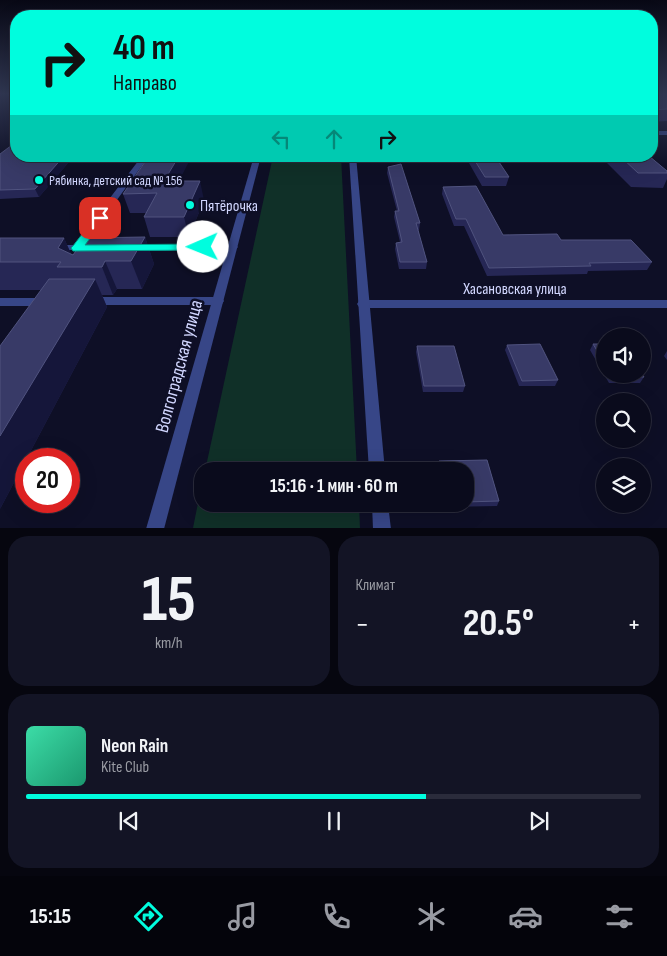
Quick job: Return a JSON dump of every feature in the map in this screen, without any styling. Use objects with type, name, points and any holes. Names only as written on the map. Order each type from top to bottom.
[{"type":"street","points":[[77,248],[142,162]]},
{"type":"street","name":"Волгоградская улица","points":[[155,528],[256,162]]},
{"type":"street","points":[[352,162],[376,462]]},
{"type":"street","points":[[125,248],[233,247]]},
{"type":"street","points":[[48,249],[96,248]]},
{"type":"street","points":[[0,302],[55,301],[39,317]]},
{"type":"street","points":[[79,301],[218,301]]},
{"type":"street","name":"Хасановская улица","points":[[363,304],[667,304]]},
{"type":"street","points":[[381,512],[382,528]]},
{"type":"green space","points":[[272,162],[341,162],[357,462],[207,462]]},
{"type":"green space","points":[[196,512],[359,512],[360,528],[193,528]]},
{"type":"building","points":[[10,146],[10,162],[59,162],[35,189],[0,190],[0,154]]},
{"type":"building","points":[[145,162],[175,162],[164,181],[200,181],[184,217],[144,217],[157,193],[123,194]]},
{"type":"building","points":[[476,162],[499,162],[509,177],[485,177]]},
{"type":"building","points":[[626,162],[656,162],[667,171],[667,173],[638,173]]},
{"type":"building","points":[[401,164],[420,223],[416,223],[427,262],[400,262],[396,243],[402,242],[395,211],[399,211],[388,167]]},
{"type":"building","points":[[476,186],[503,235],[557,234],[561,240],[631,240],[652,262],[589,263],[591,266],[489,268],[466,219],[456,219],[443,187]]},
{"type":"building","points":[[145,237],[131,261],[105,261],[102,267],[57,267],[61,262],[0,262],[0,238],[64,238],[58,248],[73,255],[85,238]]},
{"type":"building","points":[[49,279],[95,279],[0,436],[0,346]]},
{"type":"building","points":[[540,344],[558,380],[522,381],[507,345]]},
{"type":"building","points":[[417,346],[454,346],[465,386],[424,386]]},
{"type":"building","points":[[487,460],[499,501],[474,502],[474,462],[439,461]]},
{"type":"place","name":"Рябинка, детский сад № 156","points":[[39,180]]},
{"type":"place","name":"Пятёрочка","points":[[190,205]]},
{"type":"route","points":[[100,218],[77,248],[203,247]]}]
